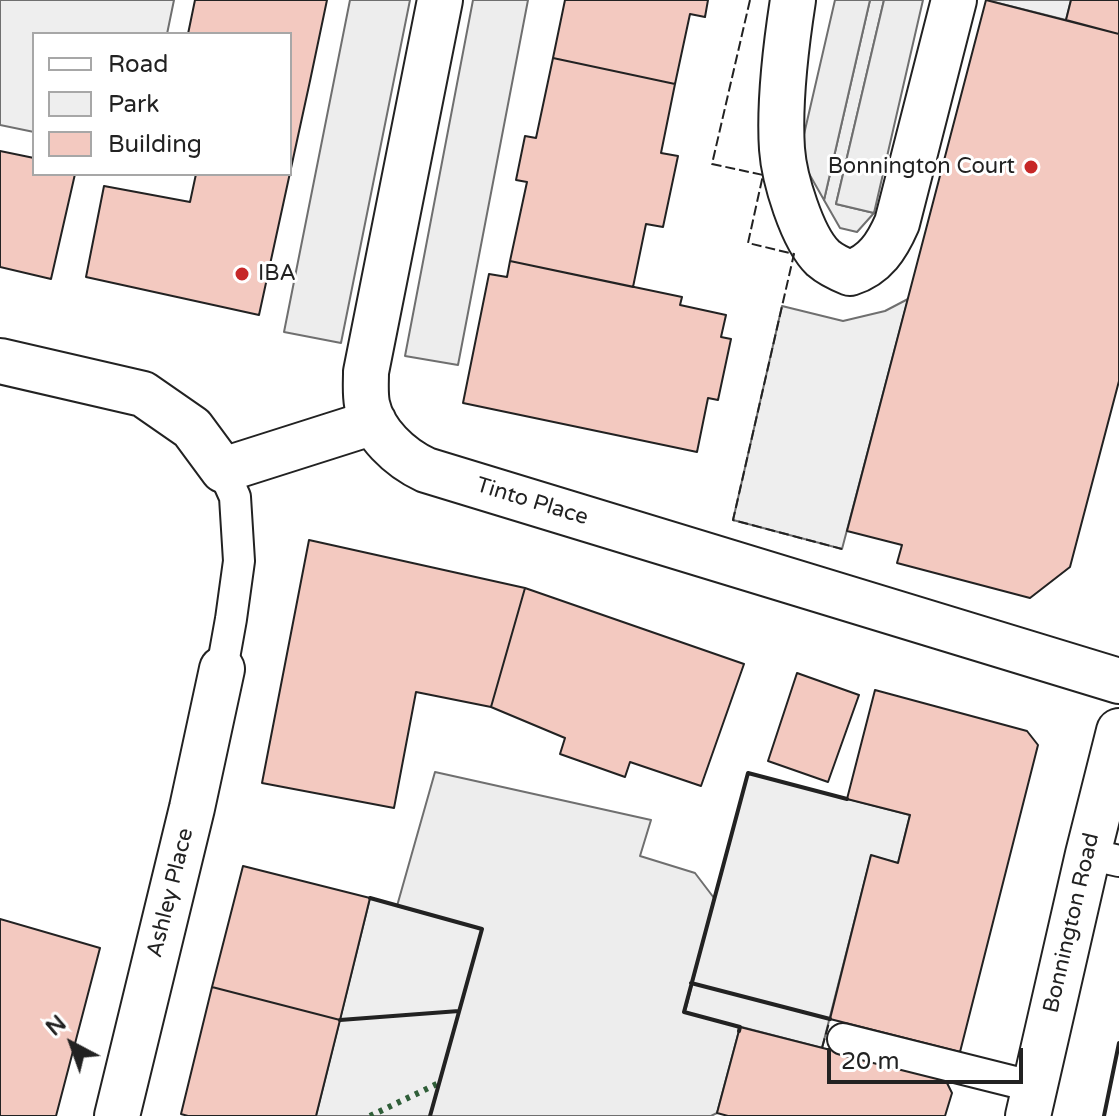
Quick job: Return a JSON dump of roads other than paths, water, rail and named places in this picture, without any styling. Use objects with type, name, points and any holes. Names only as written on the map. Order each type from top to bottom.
[{"type":"street","name":"Tinto Place","points":[[440,0],[366,372],[368,408],[374,422],[402,456],[426,470],[1119,681]]},
{"type":"street","points":[[793,0],[782,120],[786,175],[813,246],[831,265],[850,273],[861,269],[880,254],[897,223],[954,0]]},
{"type":"street","points":[[0,361],[143,394],[192,428],[223,470],[374,422]]},
{"type":"street","name":"Ashley Place","points":[[117,1116],[192,808],[222,669]]},
{"type":"street","name":"Bonnington Road","points":[[1031,1101],[1104,858],[1119,731]]},
{"type":"lane","points":[[222,669],[239,561],[235,497],[223,470]]},
{"type":"lane","points":[[843,1039],[1031,1101]]},
{"type":"place","name":"Bonnington Court","points":[[1031,167]]},
{"type":"place","name":"IBA","points":[[242,274]]}]
